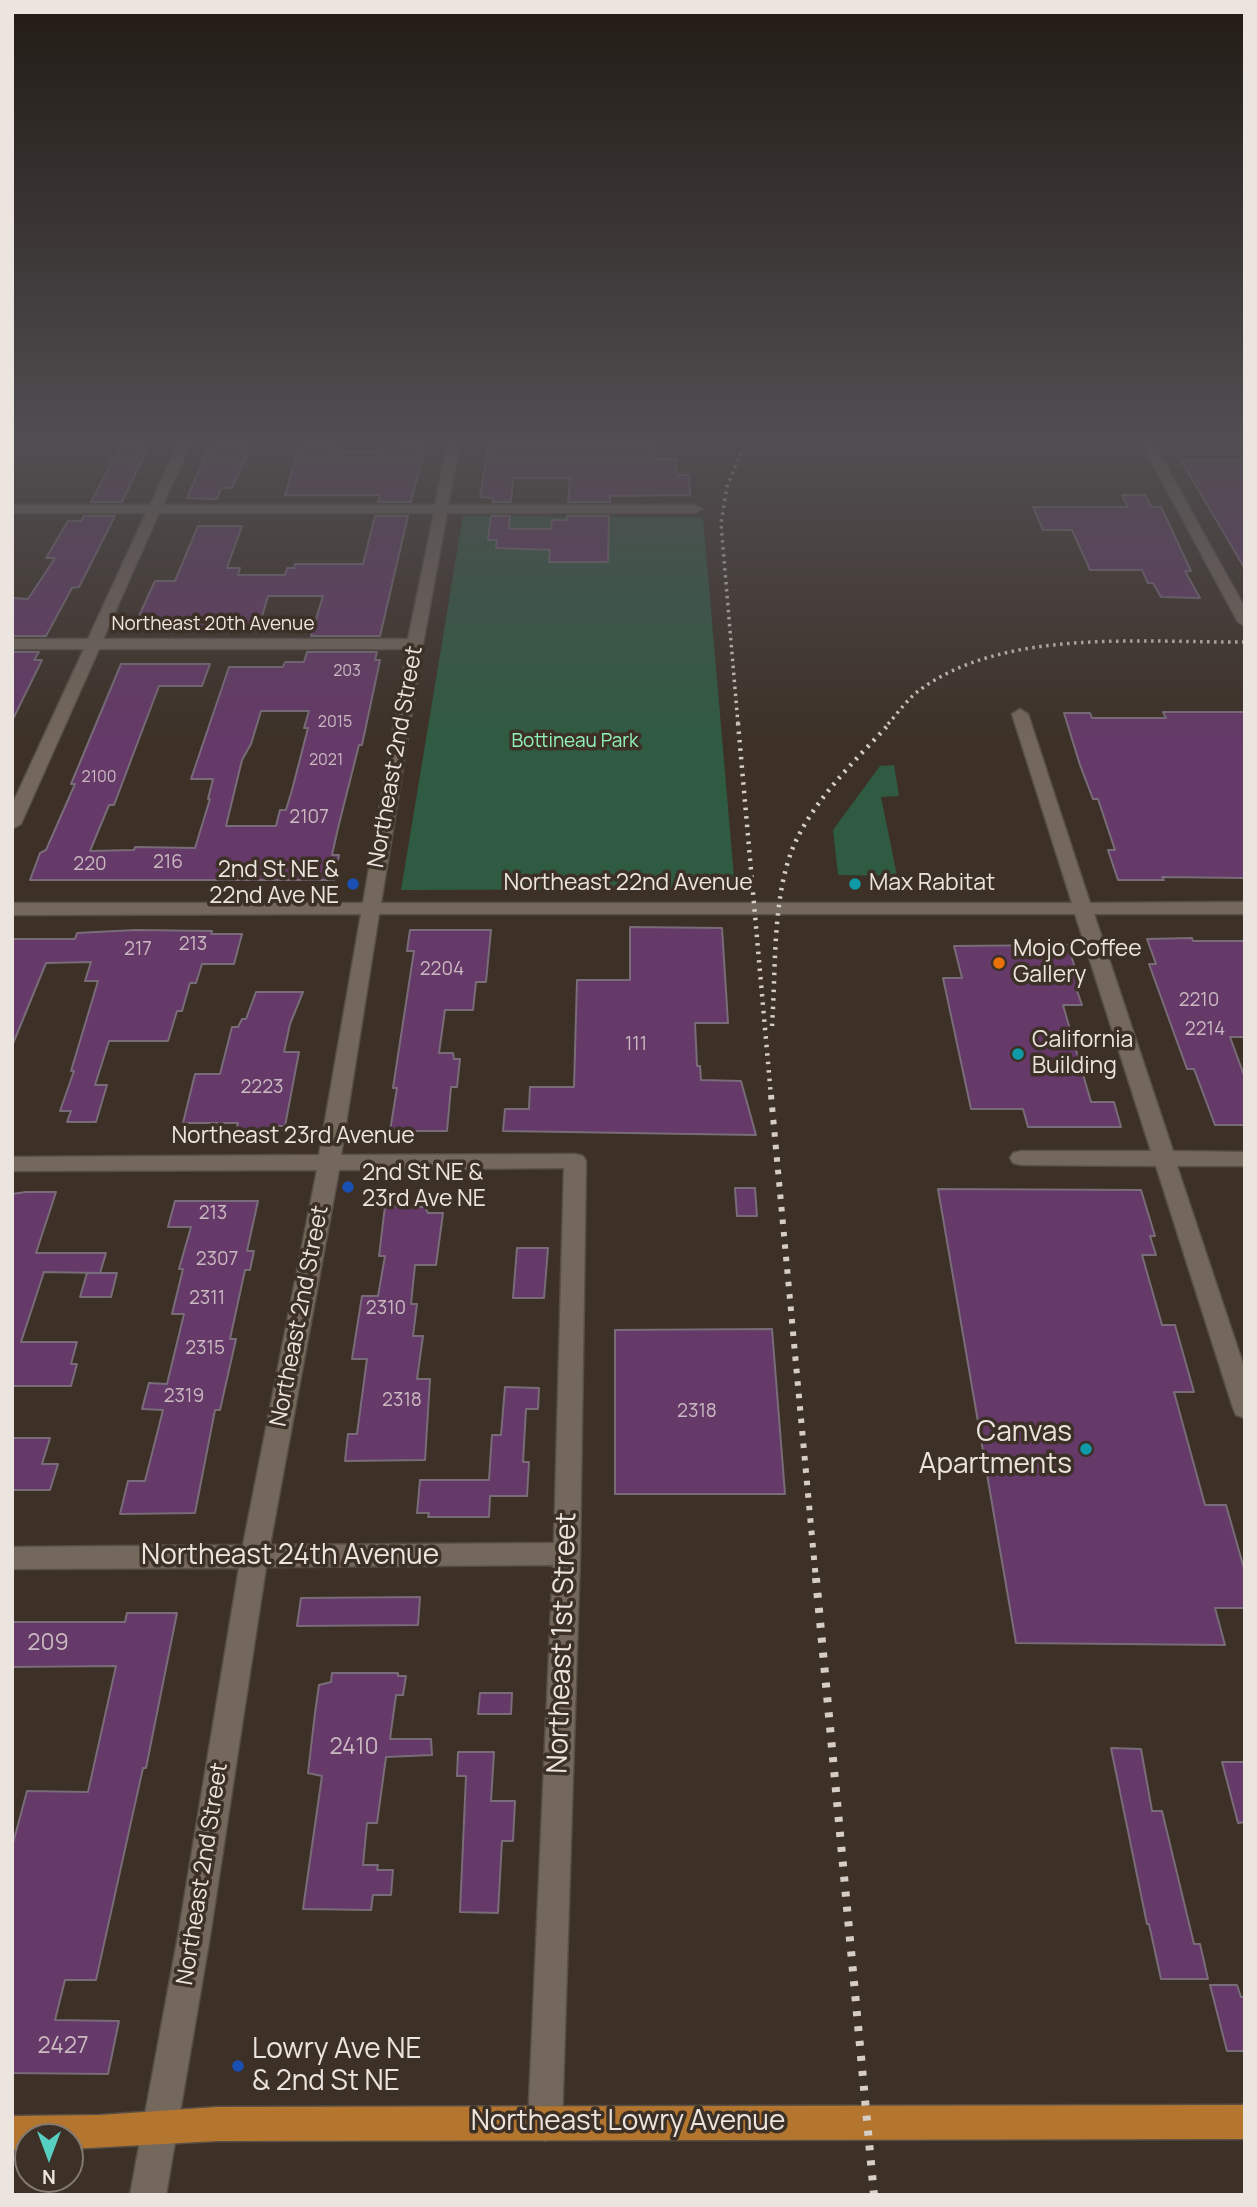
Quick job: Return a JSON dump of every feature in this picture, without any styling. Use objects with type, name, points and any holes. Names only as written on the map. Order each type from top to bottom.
[{"type":"main road","name":"Northeast Lowry Avenue","points":[[12,2133],[100,2132],[217,2124],[1245,2122]]},
{"type":"street","points":[[12,824],[140,540]]},
{"type":"street","name":"Northeast 2nd Street","points":[[148,2195],[254,1557],[329,1163],[434,540]]},
{"type":"street","points":[[1200,540],[1245,622]]},
{"type":"street","name":"Northeast 20th Avenue","points":[[12,644],[415,644]]},
{"type":"street","points":[[1020,714],[1245,1408]]},
{"type":"street","name":"Northeast 22nd Avenue","points":[[12,909],[1245,908]]},
{"type":"street","points":[[1021,1158],[1245,1159]]},
{"type":"street","name":"Northeast 23rd Avenue","points":[[12,1164],[575,1161]]},
{"type":"street","name":"Northeast 1st Street","points":[[545,2124],[567,1554],[575,1161]]},
{"type":"street","name":"Northeast 24th Avenue","points":[[12,1558],[567,1554]]},
{"type":"green space","name":"Bottineau Park","points":[[459,540],[705,540],[735,889],[401,890]]},
{"type":"green space","points":[[894,765],[899,796],[881,797],[897,876],[838,875],[833,830],[880,766]]},
{"type":"building","points":[[57,540],[103,540],[79,587],[72,588],[46,636],[12,636],[12,598],[28,599],[55,558],[46,558]]},
{"type":"building","points":[[192,540],[237,540],[227,568],[240,568],[238,575],[285,575],[287,568],[294,568],[295,564],[363,564],[369,540],[402,540],[380,636],[311,636],[323,596],[268,596],[259,627],[138,627],[142,616],[139,616],[155,581],[175,581]]},
{"type":"building","points":[[488,540],[608,540],[608,562],[549,562],[550,550],[496,548],[497,540]]},
{"type":"building","points":[[1076,540],[1176,540],[1191,571],[1185,571],[1200,598],[1161,597],[1153,583],[1148,583],[1142,570],[1090,570]]},
{"type":"building","points":[[1228,540],[1245,540],[1245,569]]},
{"type":"building","points":[[12,652],[39,652],[34,660],[42,660],[12,721]]},
{"type":"building","points":[[307,652],[377,652],[375,660],[380,660],[362,745],[359,745],[332,855],[339,855],[334,880],[30,880],[40,853],[46,850],[75,784],[71,784],[121,664],[210,664],[202,686],[159,686],[114,805],[109,805],[90,851],[134,850],[135,847],[195,848],[210,799],[213,779],[191,779],[229,667],[283,667],[285,662],[304,662]],"holes":[[[261,711],[309,711],[304,728],[308,728],[292,790],[286,810],[280,810],[276,826],[226,826],[242,760],[251,744]]]},
{"type":"building","points":[[1163,712],[1245,712],[1245,878],[1162,877],[1164,880],[1118,880],[1108,850],[1115,850],[1098,799],[1093,799],[1080,765],[1064,713],[1090,713],[1092,718],[1166,718]]},
{"type":"building","points":[[630,927],[722,928],[728,1023],[695,1023],[697,1066],[700,1066],[701,1080],[741,1081],[756,1135],[503,1131],[505,1109],[529,1109],[530,1087],[574,1087],[577,980],[630,980]]},
{"type":"building","points":[[135,930],[242,934],[234,964],[202,964],[196,983],[190,983],[182,1011],[177,1011],[168,1041],[109,1041],[95,1085],[107,1085],[96,1122],[67,1122],[71,1111],[60,1111],[74,1071],[71,1071],[98,981],[85,981],[91,962],[46,963],[12,1046],[12,939],[75,939],[77,933]]},
{"type":"building","points":[[410,930],[491,930],[486,982],[476,982],[473,1010],[445,1010],[439,1053],[453,1053],[454,1059],[460,1059],[457,1087],[451,1087],[447,1131],[390,1131],[397,1088],[393,1088],[414,951],[407,951]]},
{"type":"building","points":[[1192,938],[1193,941],[1245,941],[1245,1037],[1230,1037],[1245,1078],[1245,1125],[1215,1125],[1194,1069],[1187,1069],[1149,964],[1156,964],[1147,939]]},
{"type":"building","name":"California Building","points":[[1068,945],[1081,988],[1076,988],[1082,1005],[1063,1005],[1091,1102],[1114,1102],[1121,1127],[1028,1127],[1023,1109],[971,1109],[943,978],[962,978],[954,946]]},
{"type":"building","points":[[256,992],[303,992],[290,1024],[284,1052],[299,1052],[285,1126],[279,1126],[278,1133],[235,1134],[238,1123],[183,1123],[195,1074],[220,1074],[232,1027],[238,1027],[242,1019],[246,1019]]},
{"type":"building","points":[[735,1188],[755,1188],[757,1216],[737,1216]]},
{"type":"building","name":"Canvas Apartments","points":[[938,1189],[1141,1190],[1155,1236],[1150,1236],[1156,1255],[1142,1255],[1162,1325],[1175,1325],[1194,1392],[1174,1392],[1205,1505],[1226,1505],[1245,1572],[1245,1608],[1215,1608],[1225,1645],[1016,1643]]},
{"type":"building","points":[[56,1192],[36,1253],[106,1253],[100,1273],[44,1272],[21,1342],[77,1342],[71,1364],[77,1364],[71,1386],[12,1386],[12,1194]]},
{"type":"building","points":[[175,1201],[258,1201],[247,1251],[254,1251],[250,1270],[245,1270],[230,1339],[236,1339],[220,1410],[215,1410],[195,1513],[120,1514],[128,1481],[145,1481],[163,1410],[142,1409],[149,1383],[167,1384],[184,1314],[172,1314],[183,1269],[179,1269],[191,1227],[168,1227]]},
{"type":"building","points":[[385,1206],[425,1207],[428,1213],[443,1213],[436,1265],[415,1265],[411,1304],[417,1304],[413,1336],[423,1336],[417,1379],[430,1379],[425,1460],[345,1461],[348,1434],[357,1434],[367,1359],[352,1359],[362,1296],[378,1296],[385,1256],[379,1256]]},
{"type":"building","points":[[517,1248],[548,1248],[544,1298],[513,1298]]},
{"type":"building","points":[[87,1273],[117,1273],[111,1297],[80,1297]]},
{"type":"building","points":[[772,1329],[785,1494],[615,1494],[615,1330]]},
{"type":"building","points":[[505,1387],[539,1388],[538,1409],[526,1409],[523,1462],[529,1462],[527,1496],[490,1496],[489,1517],[428,1517],[429,1513],[417,1513],[420,1480],[489,1480],[492,1435],[501,1435]]},
{"type":"building","points":[[12,1438],[50,1438],[42,1464],[58,1464],[50,1490],[12,1490]]},
{"type":"building","points":[[420,1597],[418,1625],[297,1626],[301,1598]]},
{"type":"building","points":[[127,1613],[177,1613],[146,1768],[143,1768],[96,1980],[65,1980],[55,2020],[119,2021],[108,2074],[12,2073],[12,1847],[27,1791],[88,1792],[116,1666],[12,1667],[12,1622],[125,1622]]},
{"type":"building","points":[[332,1673],[398,1673],[398,1676],[406,1676],[403,1695],[396,1695],[390,1739],[431,1739],[432,1755],[386,1757],[377,1823],[367,1823],[363,1865],[378,1865],[377,1870],[393,1870],[391,1895],[373,1895],[371,1910],[303,1909],[322,1776],[308,1773],[315,1713],[319,1685],[331,1682]]},
{"type":"building","points":[[480,1693],[512,1693],[511,1714],[478,1714]]},
{"type":"building","points":[[1111,1748],[1141,1749],[1152,1811],[1162,1811],[1194,1944],[1200,1944],[1208,1979],[1161,1979]]},
{"type":"building","points":[[458,1752],[494,1752],[491,1801],[515,1801],[513,1841],[502,1841],[498,1913],[460,1912],[466,1776],[457,1776]]},
{"type":"building","points":[[1222,1762],[1245,1762],[1245,1822],[1238,1823]]},
{"type":"building","points":[[1210,1985],[1237,1985],[1241,1997],[1245,1997],[1245,2051],[1227,2051]]},
{"type":"railway","points":[[722,540],[738,724]]},
{"type":"railway","points":[[888,724],[917,692],[951,671],[990,657],[1031,648],[1075,643],[1245,642]]},
{"type":"railway","points":[[738,723],[771,1096]]},
{"type":"railway","points":[[772,1026],[778,910],[794,845],[825,795],[890,723]]},
{"type":"railway","points":[[771,1095],[816,1580]]},
{"type":"railway","points":[[816,1578],[874,2195]]},
{"type":"place","name":"2nd St NE & 22nd Ave NE","points":[[353,884]]},
{"type":"place","name":"Max Rabitat","points":[[855,884]]},
{"type":"place","name":"Mojo Coffee Gallery","points":[[999,963]]},
{"type":"place","name":"California Building","points":[[1018,1054]]},
{"type":"place","name":"2nd St NE & 23rd Ave NE","points":[[348,1187]]},
{"type":"place","name":"Canvas Apartments","points":[[1086,1449]]},
{"type":"place","name":"Lowry Ave NE & 2nd St NE","points":[[238,2066]]}]
